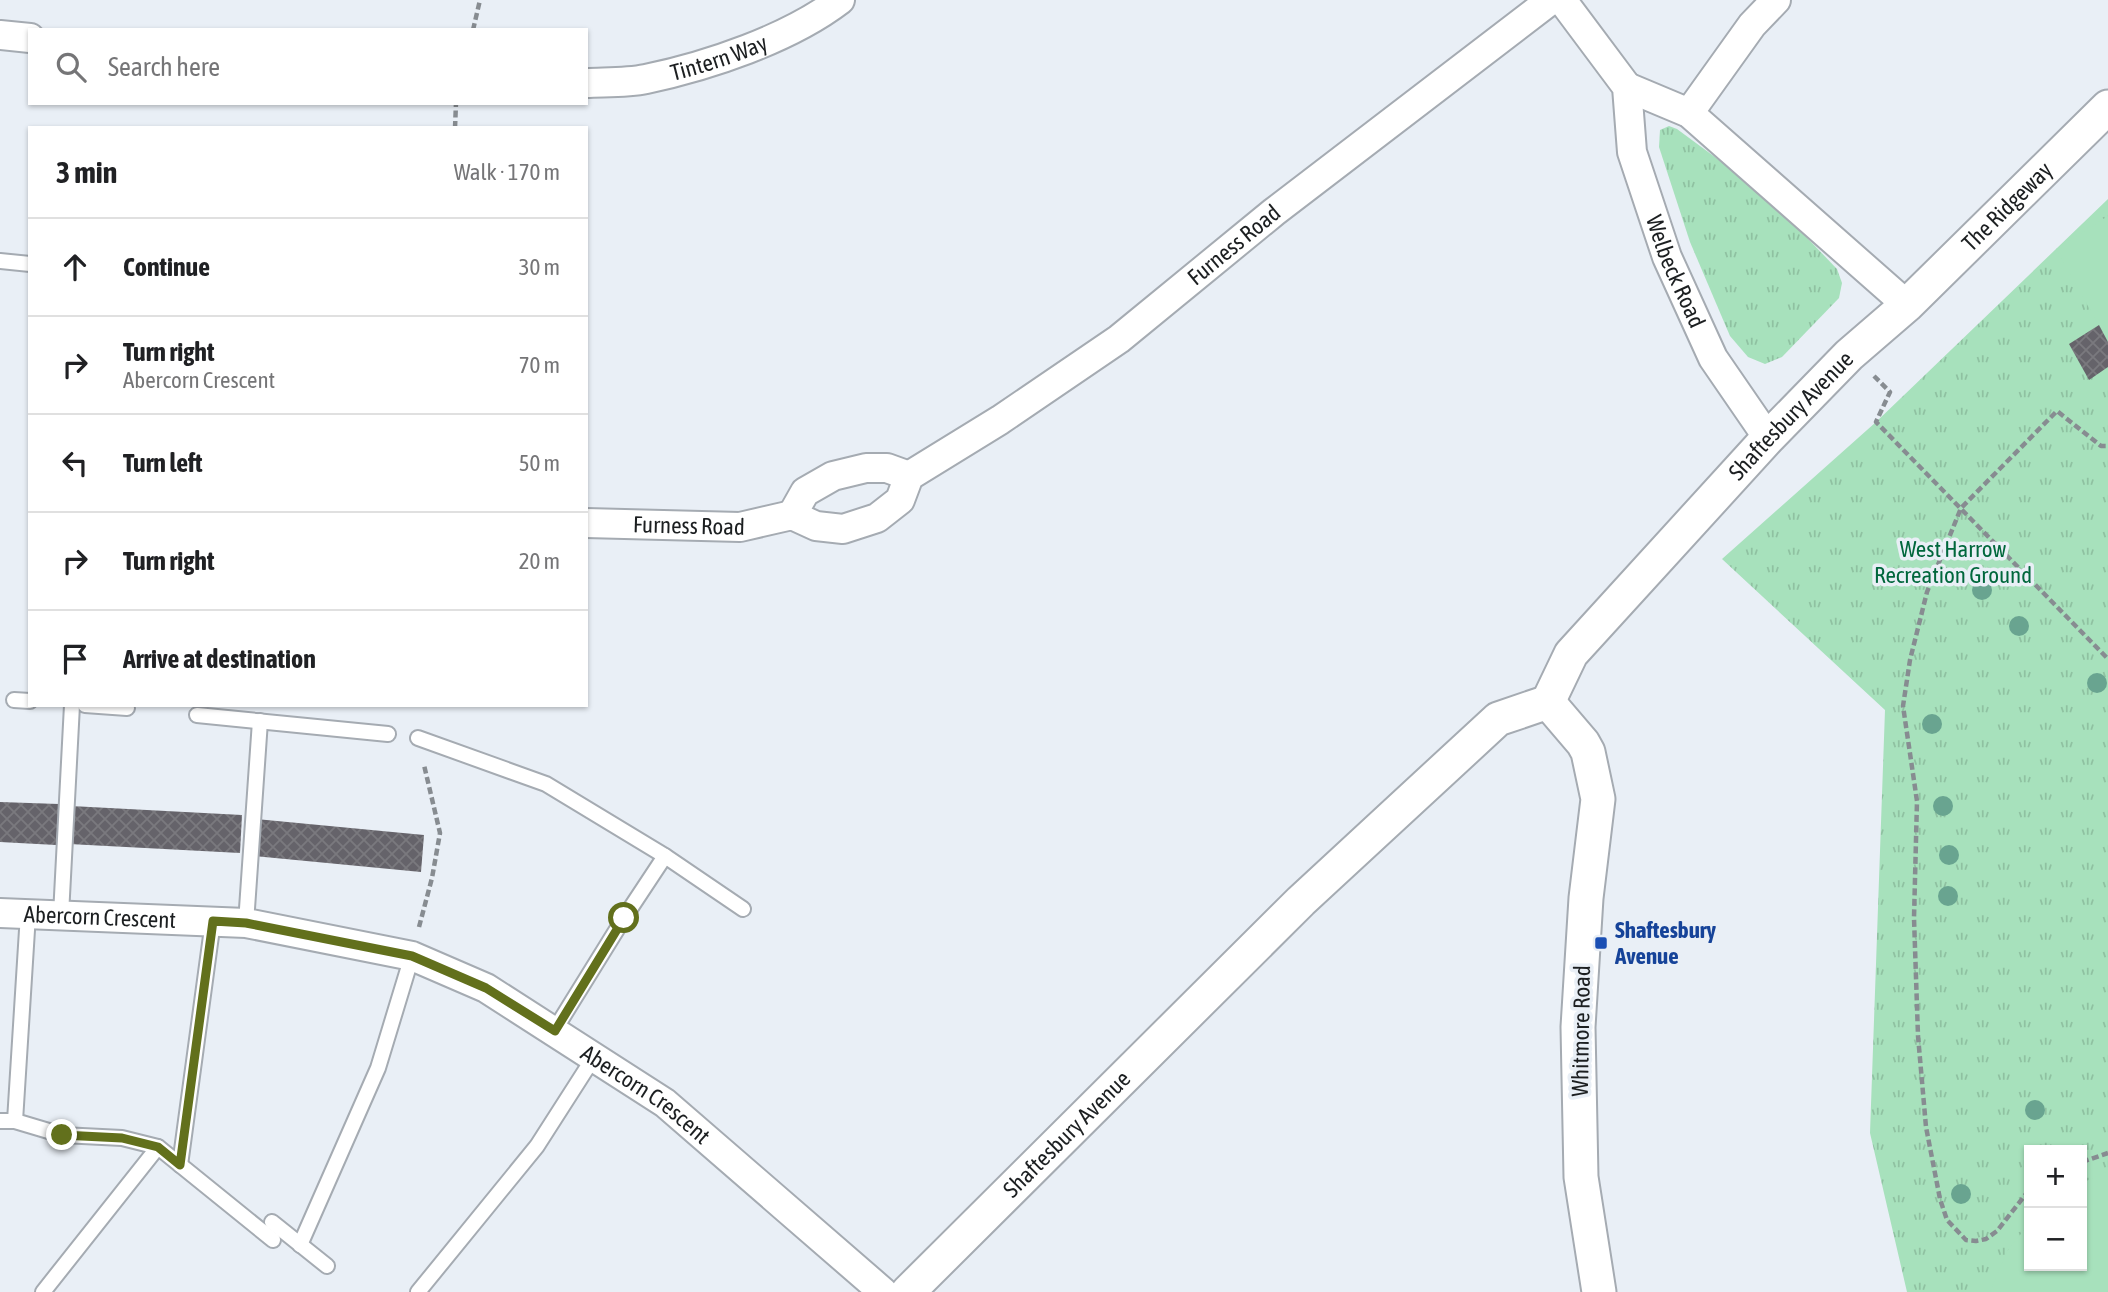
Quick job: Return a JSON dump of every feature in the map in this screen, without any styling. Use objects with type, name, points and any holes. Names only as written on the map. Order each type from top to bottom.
[{"type":"street","name":"Tintern Way","points":[[588,83],[643,80],[746,51],[840,0]]},
{"type":"street","name":"Furness Road","points":[[588,523],[740,527],[792,515],[816,526],[843,529],[877,518],[900,500],[909,476],[1000,420],[1119,339],[1274,212],[1551,0]]},
{"type":"street","points":[[1562,0],[1627,87],[1689,113],[1907,305]]},
{"type":"street","points":[[1689,113],[1752,25],[1776,0]]},
{"type":"street","points":[[0,35],[28,38]]},
{"type":"street","name":"Welbeck Road","points":[[1627,87],[1632,152],[1667,257],[1713,358],[1768,438]]},
{"type":"street","name":"The Ridgeway","points":[[1907,305],[2108,107]]},
{"type":"street","name":"Shaftesbury Avenue","points":[[908,1292],[1301,901],[1498,719],[1548,702],[1572,654],[1768,438],[1849,355],[1907,305]]},
{"type":"street","points":[[792,515],[805,492],[833,476],[866,468],[887,468],[909,476]]},
{"type":"street","name":"Whitmore Road","points":[[1548,702],[1583,743],[1598,799],[1586,898],[1578,1027],[1581,1177],[1599,1292]]},
{"type":"street","name":"Abercorn Crescent","points":[[0,912],[246,923],[412,956],[486,988],[665,1103],[883,1292]]},
{"type":"lane","points":[[0,261],[28,264]]},
{"type":"lane","points":[[14,700],[28,701]]},
{"type":"lane","points":[[61,915],[72,707]]},
{"type":"lane","points":[[113,707],[127,708]]},
{"type":"lane","points":[[197,715],[388,734]]},
{"type":"lane","points":[[246,923],[260,721]]},
{"type":"lane","points":[[418,738],[546,784],[666,856],[743,909]]},
{"type":"lane","points":[[555,1031],[624,918],[666,856]]},
{"type":"lane","points":[[15,1121],[28,914]]},
{"type":"lane","points":[[180,1165],[213,921]]},
{"type":"lane","points":[[300,1245],[378,1068],[412,956]]},
{"type":"lane","points":[[418,1292],[537,1146],[594,1057]]},
{"type":"lane","points":[[0,1121],[15,1121],[62,1135],[122,1138],[158,1147],[273,1240]]},
{"type":"lane","points":[[43,1292],[158,1147]]},
{"type":"lane","points":[[272,1222],[327,1266]]},
{"type":"path","points":[[473,28],[480,0]]},
{"type":"path","points":[[455,126],[456,105]]},
{"type":"path","points":[[1873,376],[1890,391],[1876,422],[2108,659]]},
{"type":"path","points":[[2024,1196],[1997,1231],[1986,1239],[1966,1240],[1947,1220],[1940,1199],[1926,1127],[1918,1036],[1914,918],[1917,801],[1903,706],[1910,660],[1927,592],[1961,508],[2057,411],[2101,446],[2108,446]]},
{"type":"path","points":[[412,956],[432,878],[440,832],[418,738]]},
{"type":"path","points":[[2087,1160],[2108,1153]]},
{"type":"green space","points":[[1669,126],[1677,129],[1765,194],[1837,269],[1842,283],[1839,298],[1782,357],[1765,364],[1748,357],[1730,336],[1690,242],[1659,147],[1660,130]]},
{"type":"green space","name":"West Harrow Recreation Ground","points":[[2108,199],[2108,1292],[1907,1292],[1870,1133],[1885,710],[1722,559],[1876,422]]},
{"type":"green space","points":[[2108,216],[2108,342],[2056,249]]},
{"type":"green space","points":[[2108,1171],[2108,1292],[1990,1292],[2007,1251],[2024,1230],[2024,1271],[2087,1271],[2087,1181]]},
{"type":"building","points":[[2099,325],[2108,342],[2108,367],[2089,380],[2069,344]]},
{"type":"building","points":[[0,802],[59,804],[56,845],[0,842]]},
{"type":"building","points":[[71,806],[242,815],[240,853],[69,844]]},
{"type":"building","points":[[256,819],[424,835],[421,872],[253,856]]},
{"type":"place","name":"Shaftesbury Avenue","points":[[1601,943]]},
{"type":"route","points":[[62,1135],[122,1138],[158,1147],[180,1165],[213,921],[246,923],[412,956],[486,988],[555,1031],[624,918]]}]
